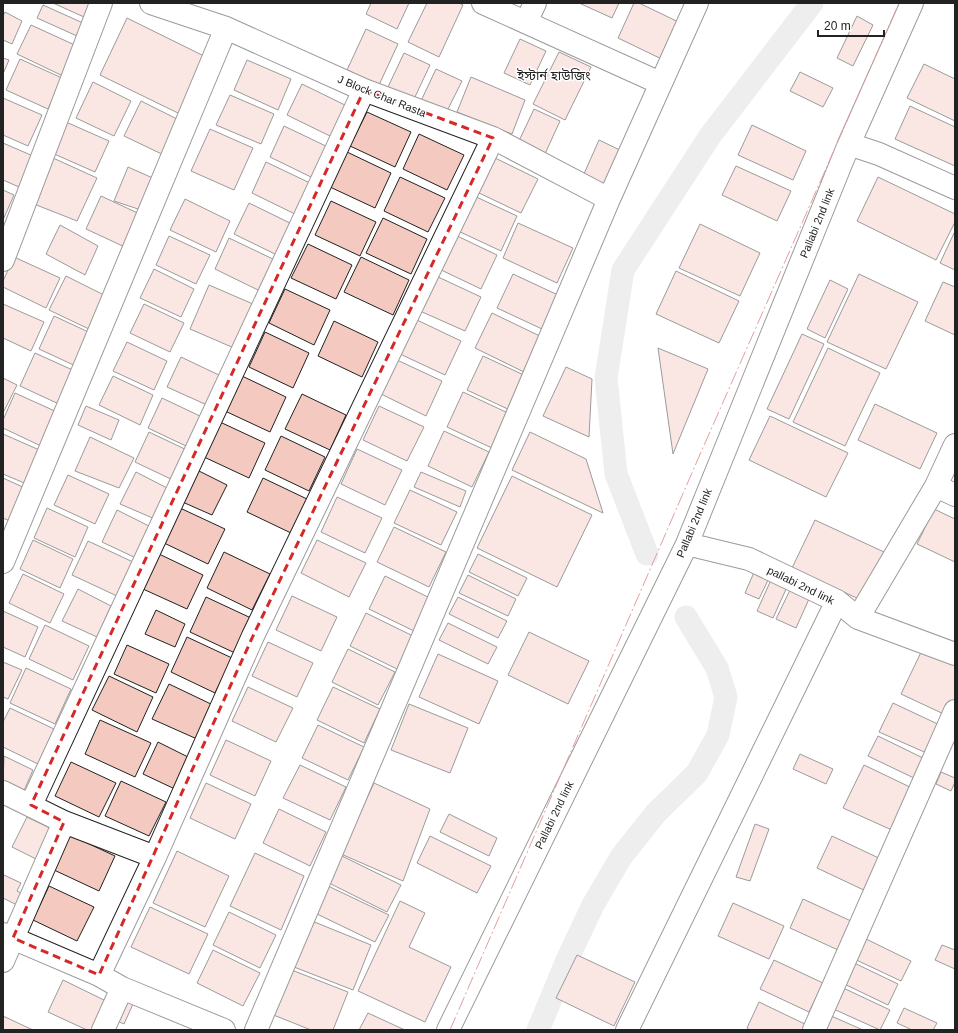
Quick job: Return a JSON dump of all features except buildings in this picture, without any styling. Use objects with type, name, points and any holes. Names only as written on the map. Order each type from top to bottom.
[{"type":"street","points":[[3,260],[101,3]]},
{"type":"street","name":"J Block Char Rasta","points":[[151,3],[226,28],[364,90],[493,138],[609,199]]},
{"type":"street","points":[[483,3],[660,83]]},
{"type":"street","points":[[526,22],[535,3]]},
{"type":"street","points":[[256,1030],[609,199],[697,3]]},
{"type":"street","name":"Pallabi 2nd link","points":[[448,1030],[687,544],[848,144],[912,3]]},
{"type":"street","points":[[3,562],[226,28]]},
{"type":"street","points":[[31,805],[364,90]]},
{"type":"street","points":[[99,975],[155,857],[253,636],[493,138]]},
{"type":"street","points":[[848,144],[879,154],[955,188]]},
{"type":"street","points":[[858,618],[936,486],[955,445]]},
{"type":"street","points":[[936,486],[955,495]]},
{"type":"street","name":"pallabi 2nd link","points":[[687,544],[748,559],[837,601],[858,618],[954,652]]},
{"type":"street","points":[[627,1030],[837,601]]},
{"type":"street","points":[[814,1030],[955,711]]},
{"type":"street","points":[[3,792],[64,822],[155,857]]},
{"type":"street","points":[[3,961],[8,936],[64,822]]},
{"type":"street","points":[[8,936],[99,975],[122,988],[224,1030]]},
{"type":"street","points":[[103,1030],[122,988]]},
{"type":"highlighted area","points":[[364,90],[493,138],[253,636],[99,975],[13,938],[64,822],[31,805]]},
{"type":"waterway","points":[[647,554],[616,474],[606,378],[623,270],[710,136],[812,3]]},
{"type":"waterway","points":[[538,1030],[568,958],[593,905],[621,857],[656,813],[697,773],[718,735],[726,697],[717,668],[686,617]]},
{"type":"power","points":[[450,1030],[698,459],[899,3]]},
{"type":"district","name":"ইস্টার্ন হাউজিং","points":[[554,75]]}]
